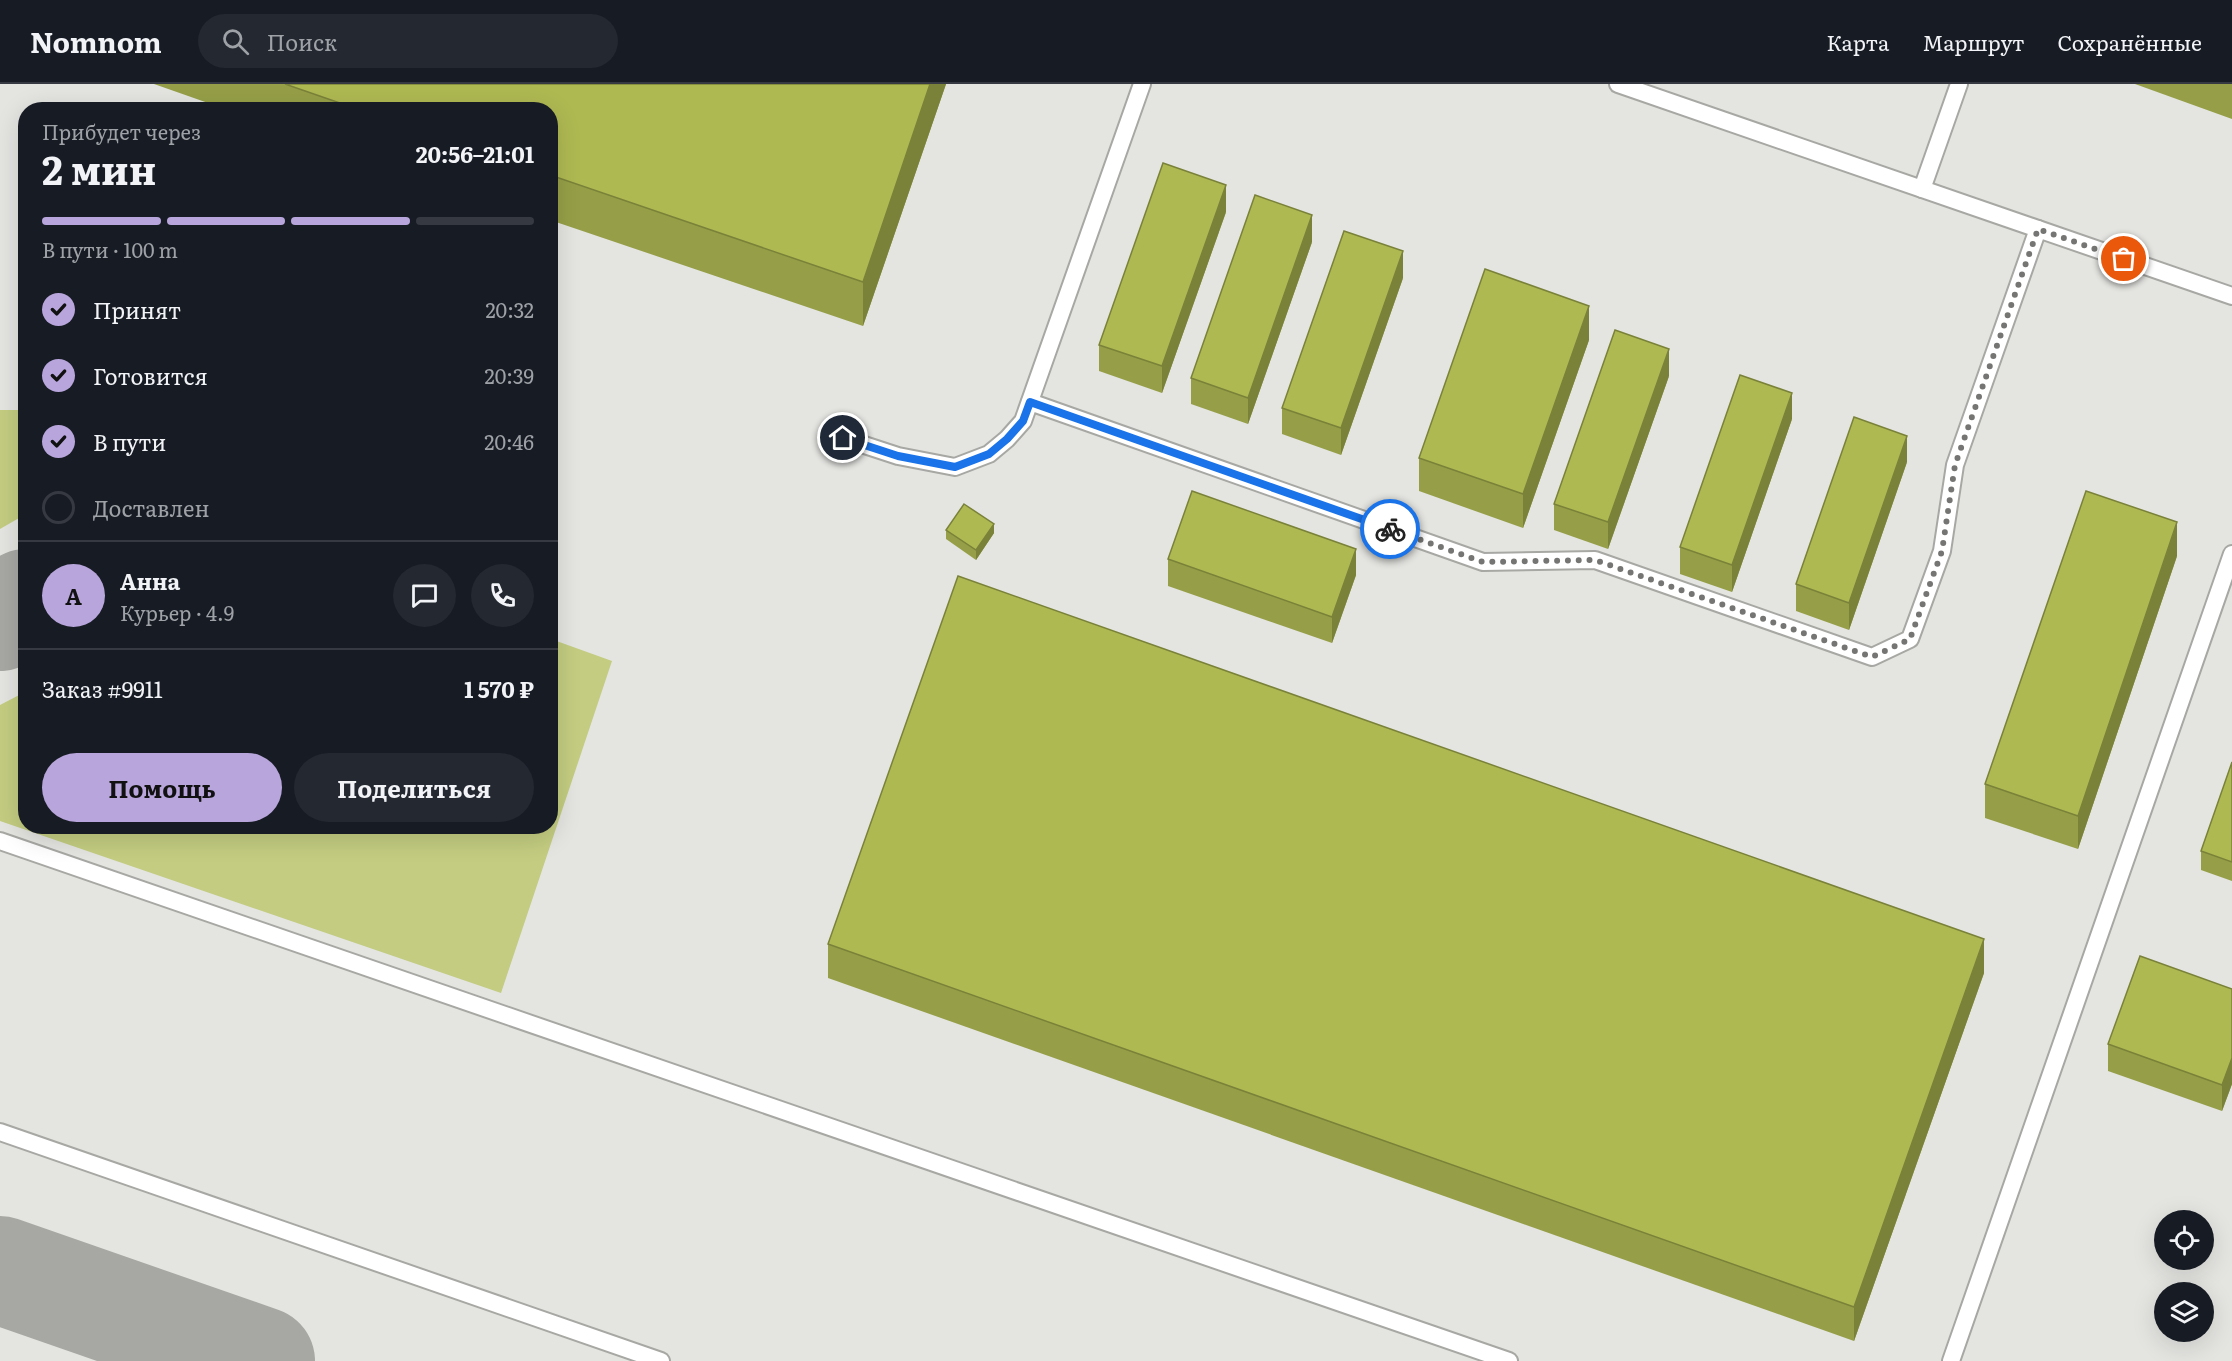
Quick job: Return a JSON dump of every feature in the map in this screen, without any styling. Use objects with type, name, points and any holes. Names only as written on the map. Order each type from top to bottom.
[{"type":"lane","points":[[843,438],[898,456],[955,467],[989,454],[1023,421],[1142,84]]},
{"type":"lane","points":[[1620,84],[2232,296]]},
{"type":"lane","points":[[1922,189],[1959,84]]},
{"type":"lane","points":[[1030,402],[1483,562],[1595,560],[1872,657],[1910,639],[1942,551],[1955,465],[2038,229]]},
{"type":"lane","points":[[1951,1361],[2232,554]]},
{"type":"lane","points":[[0,841],[1509,1361]]},
{"type":"lane","points":[[0,1132],[661,1361]]},
{"type":"green space","points":[[0,410],[18,410],[18,519],[0,529]]},
{"type":"green space","points":[[558,642],[612,661],[558,823]]},
{"type":"green space","points":[[18,696],[18,827],[0,821],[0,705]]},
{"type":"green space","points":[[38,834],[554,834],[501,993]]},
{"type":"building","points":[[285,84],[930,84],[863,282],[558,178],[558,102],[337,102]]},
{"type":"building","points":[[1163,163],[1226,185],[1162,366],[1099,345]]},
{"type":"building","points":[[1255,195],[1312,215],[1248,398],[1191,378]]},
{"type":"building","points":[[1344,231],[1403,251],[1341,428],[1282,408]]},
{"type":"building","points":[[1485,269],[1589,306],[1523,494],[1419,458]]},
{"type":"building","points":[[1615,330],[1669,349],[1608,522],[1554,504]]},
{"type":"building","points":[[1740,375],[1792,393],[1732,565],[1680,547]]},
{"type":"building","points":[[1854,417],[1907,436],[1849,603],[1796,584]]},
{"type":"building","points":[[1192,491],[1356,549],[1332,617],[1168,559]]},
{"type":"building","points":[[2086,491],[2177,522],[2078,816],[1985,784]]},
{"type":"building","points":[[964,504],[994,524],[976,550],[946,530]]},
{"type":"building","points":[[958,576],[1984,939],[1854,1307],[828,944]]},
{"type":"building","points":[[2232,762],[2232,862],[2201,851]]},
{"type":"building","points":[[2140,956],[2232,989],[2232,1058],[2222,1085],[2108,1044]]},
{"type":"taxiway","points":[[0,617],[18,607]]},
{"type":"taxiway","points":[[0,1270],[261,1361]]},
{"type":"way so far","points":[[1390,529],[1483,562],[1595,560],[1872,657],[1910,639],[1942,551],[1955,465],[2038,229],[2124,259]]},
{"type":"route","points":[[843,438],[898,456],[955,467],[989,454],[1007,439],[1023,421],[1030,402],[1390,529]]}]
